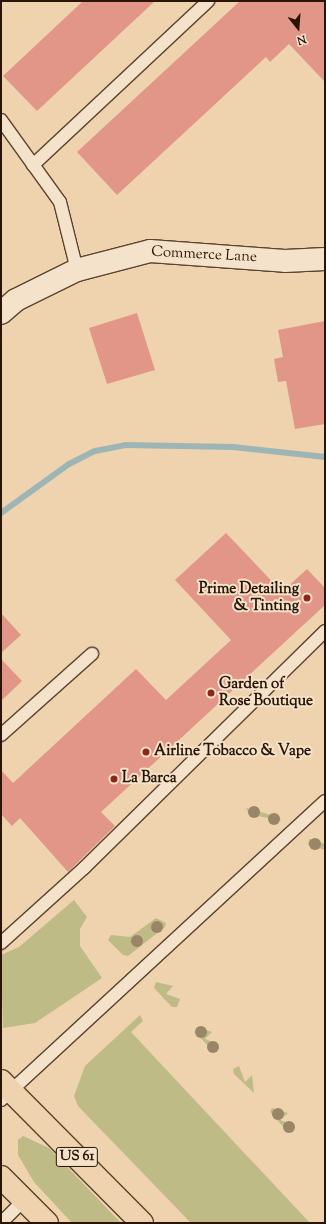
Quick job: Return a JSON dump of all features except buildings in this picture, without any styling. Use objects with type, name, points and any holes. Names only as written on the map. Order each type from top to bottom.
[{"type":"highway","name":"US 61","points":[[3,1094],[142,1223]]},
{"type":"highway","points":[[1,1177],[47,1223]]},
{"type":"street","name":"Commerce Lane","points":[[1,313],[16,300],[77,270],[150,250],[285,261],[325,260]]},
{"type":"lane","points":[[33,164],[208,1]]},
{"type":"lane","points":[[1,120],[60,202],[77,270]]},
{"type":"lane","points":[[1,943],[84,868],[325,632]]},
{"type":"lane","points":[[1,735],[92,654]]},
{"type":"lane","points":[[3,1094],[325,801]]},
{"type":"lane","points":[[1,1223],[24,1200]]},
{"type":"shaded area","points":[[246,808],[279,817],[281,821],[249,814]]},
{"type":"shaded area","points":[[309,839],[325,844],[325,850],[308,845]]},
{"type":"shaded area","points":[[74,900],[87,917],[80,929],[80,946],[102,978],[35,1023],[3,1028],[1,955],[19,947]]},
{"type":"shaded area","points":[[156,918],[166,923],[165,927],[128,956],[123,955],[108,940],[111,935],[130,937]]},
{"type":"shaded area","points":[[156,982],[173,986],[166,994],[180,999],[177,1007],[172,1007],[154,988]]},
{"type":"shaded area","points":[[140,1015],[143,1021],[131,1032],[310,1223],[191,1223],[78,1106],[74,1096],[85,1066]]},
{"type":"shaded area","points":[[197,1027],[212,1032],[205,1039],[218,1044],[218,1050],[212,1050],[195,1032]]},
{"type":"shaded area","points":[[239,1066],[245,1082],[252,1075],[254,1093],[234,1074],[233,1069]]},
{"type":"shaded area","points":[[272,1108],[288,1113],[280,1120],[294,1125],[294,1130],[288,1132],[270,1112]]},
{"type":"shaded area","points":[[23,1136],[49,1148],[121,1223],[72,1223],[34,1182],[18,1155],[18,1140]]},
{"type":"waterway","points":[[1,513],[69,464],[95,451],[125,445],[233,447],[325,457]]},
{"type":"place","name":"Prime Detailing & Tinting","points":[[307,598]]},
{"type":"place","name":"Garden of Rose Boutique","points":[[211,693]]},
{"type":"place","name":"Airline Tobacco & Vape","points":[[146,752]]},
{"type":"place","name":"La Barca","points":[[114,779]]}]
